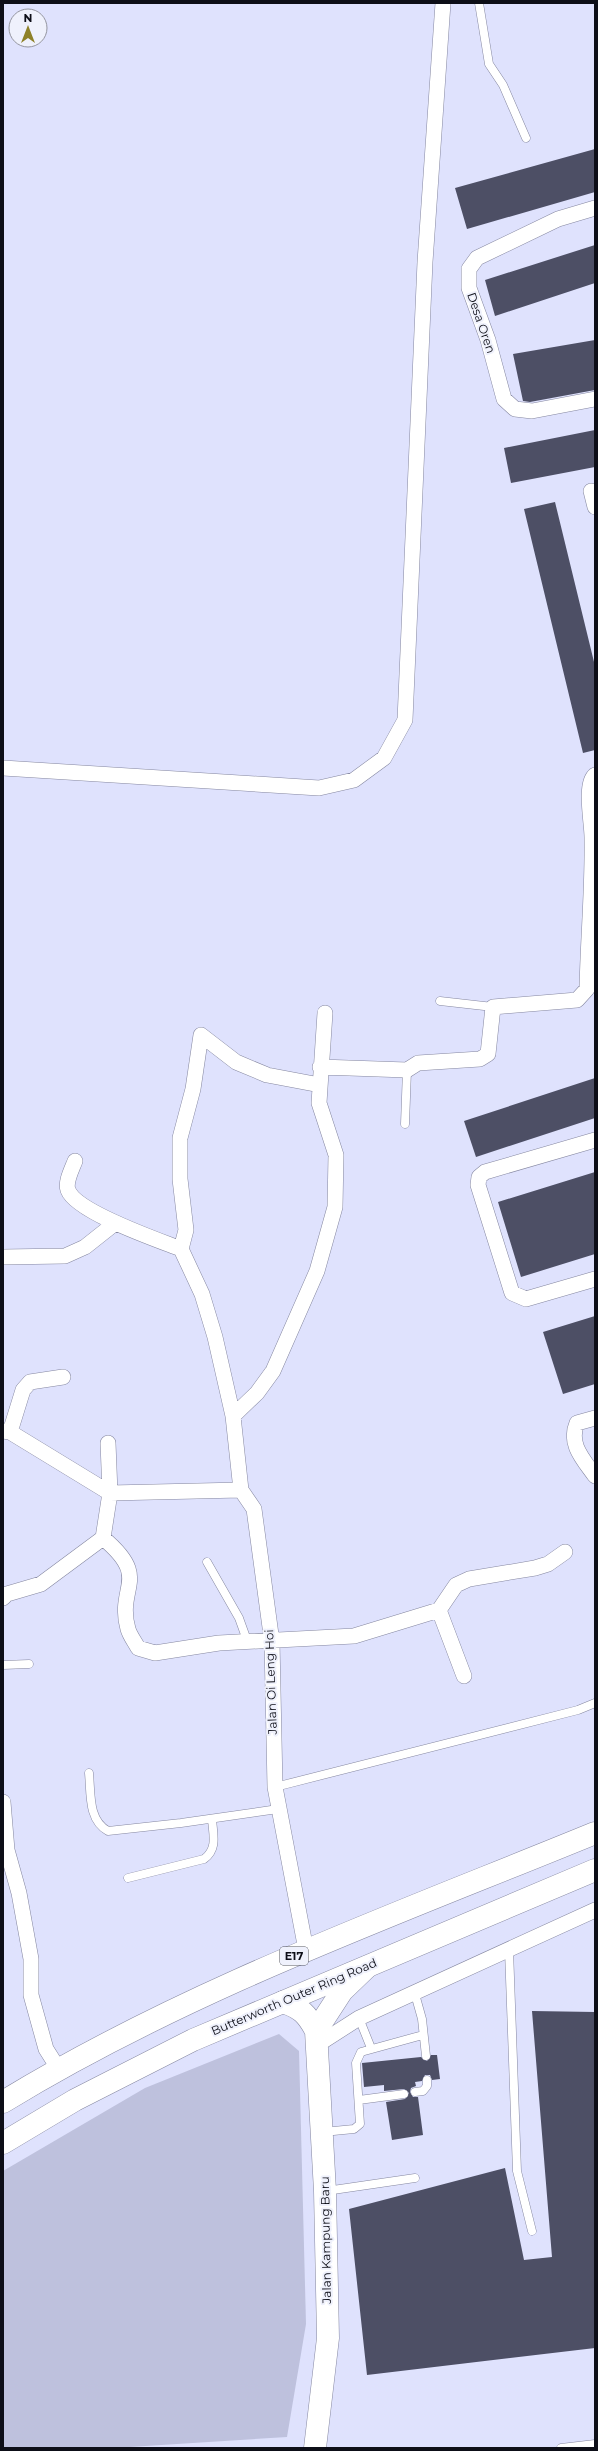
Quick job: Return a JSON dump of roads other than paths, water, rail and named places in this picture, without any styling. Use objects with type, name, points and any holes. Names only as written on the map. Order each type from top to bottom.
[{"type":"main road","name":"E17","points":[[3,2102],[58,2068],[204,1996],[306,1950],[595,1833]]},
{"type":"main road","name":"Butterworth Outer Ring Road","points":[[3,2144],[75,2100],[186,2044],[595,1870]]},
{"type":"main road","points":[[316,2038],[342,1991],[368,1966]]},
{"type":"main road","name":"Jalan Kampung Baru","points":[[283,2002],[300,2008],[308,2016],[316,2038],[325,2191],[328,2338],[315,2448]]},
{"type":"street","points":[[3,768],[319,788],[354,780],[384,758],[405,720],[425,262],[443,3]]},
{"type":"street","name":"Desa Oren","points":[[595,208],[558,219],[477,258],[469,269],[469,288],[488,340],[504,399],[515,409],[532,410],[595,399]]},
{"type":"street","points":[[591,491],[595,507]]},
{"type":"street","points":[[320,1067],[407,1070],[418,1063],[484,1058],[488,1054],[492,1007],[577,1000],[587,989],[592,837],[589,788],[593,776]]},
{"type":"street","points":[[233,1416],[257,1393],[273,1371],[317,1271],[335,1207],[336,1155],[319,1103],[320,1067],[325,1014]]},
{"type":"street","points":[[75,1161],[67,1183],[71,1196],[114,1224],[181,1249],[186,1230],[180,1179],[180,1138],[193,1090],[201,1035],[236,1062],[267,1075],[320,1085]]},
{"type":"street","points":[[595,1140],[484,1172],[479,1177],[478,1185],[512,1293],[526,1299],[595,1279]]},
{"type":"street","points":[[3,1257],[65,1256],[84,1247],[114,1224]]},
{"type":"street","name":"Jalan Oi Leng Hoi","points":[[181,1249],[202,1294],[216,1338],[233,1416],[241,1490],[254,1509],[272,1642],[274,1787],[306,1950]]},
{"type":"street","points":[[63,1377],[30,1382],[23,1390],[6,1432],[110,1494],[241,1490]]},
{"type":"street","points":[[595,1418],[577,1423],[573,1432],[574,1446],[595,1476]]},
{"type":"street","points":[[3,1598],[7,1594],[41,1584],[103,1538],[110,1494],[108,1443]]},
{"type":"street","points":[[103,1538],[119,1551],[128,1567],[131,1584],[126,1609],[128,1630],[138,1648],[155,1653],[219,1643],[272,1642],[354,1636],[439,1610],[456,1585],[469,1579],[548,1564],[565,1552]]},
{"type":"street","points":[[439,1610],[464,1676]]},
{"type":"street","points":[[3,1802],[8,1874],[31,1959],[31,1995],[34,2010],[46,2049],[58,2068]]},
{"type":"street","points":[[316,2038],[415,1994],[595,1910]]},
{"type":"lane","points":[[479,3],[489,64],[503,85],[526,138]]},
{"type":"lane","points":[[440,1001],[492,1007]]},
{"type":"lane","points":[[406,1124],[407,1070]]},
{"type":"lane","points":[[207,1562],[239,1618],[248,1643]]},
{"type":"lane","points":[[3,1665],[29,1664]]},
{"type":"lane","points":[[274,1787],[578,1710],[595,1703]]},
{"type":"lane","points":[[89,1773],[92,1812],[98,1825],[108,1831],[278,1810]]},
{"type":"lane","points":[[128,1878],[204,1859],[210,1854],[214,1847],[212,1819]]},
{"type":"lane","points":[[509,1950],[517,2171],[532,2231]]},
{"type":"lane","points":[[415,1994],[422,2019],[426,2056]]},
{"type":"lane","points":[[359,2018],[371,2048]]},
{"type":"lane","points":[[321,2132],[354,2129],[360,2124],[356,2063],[361,2052],[371,2048],[424,2035]]},
{"type":"lane","points":[[415,2092],[423,2091],[427,2086],[427,2080]]},
{"type":"lane","points":[[359,2100],[404,2094]]},
{"type":"lane","points":[[325,2191],[416,2178]]},
{"type":"lane","points":[[562,2448],[595,2444]]}]
